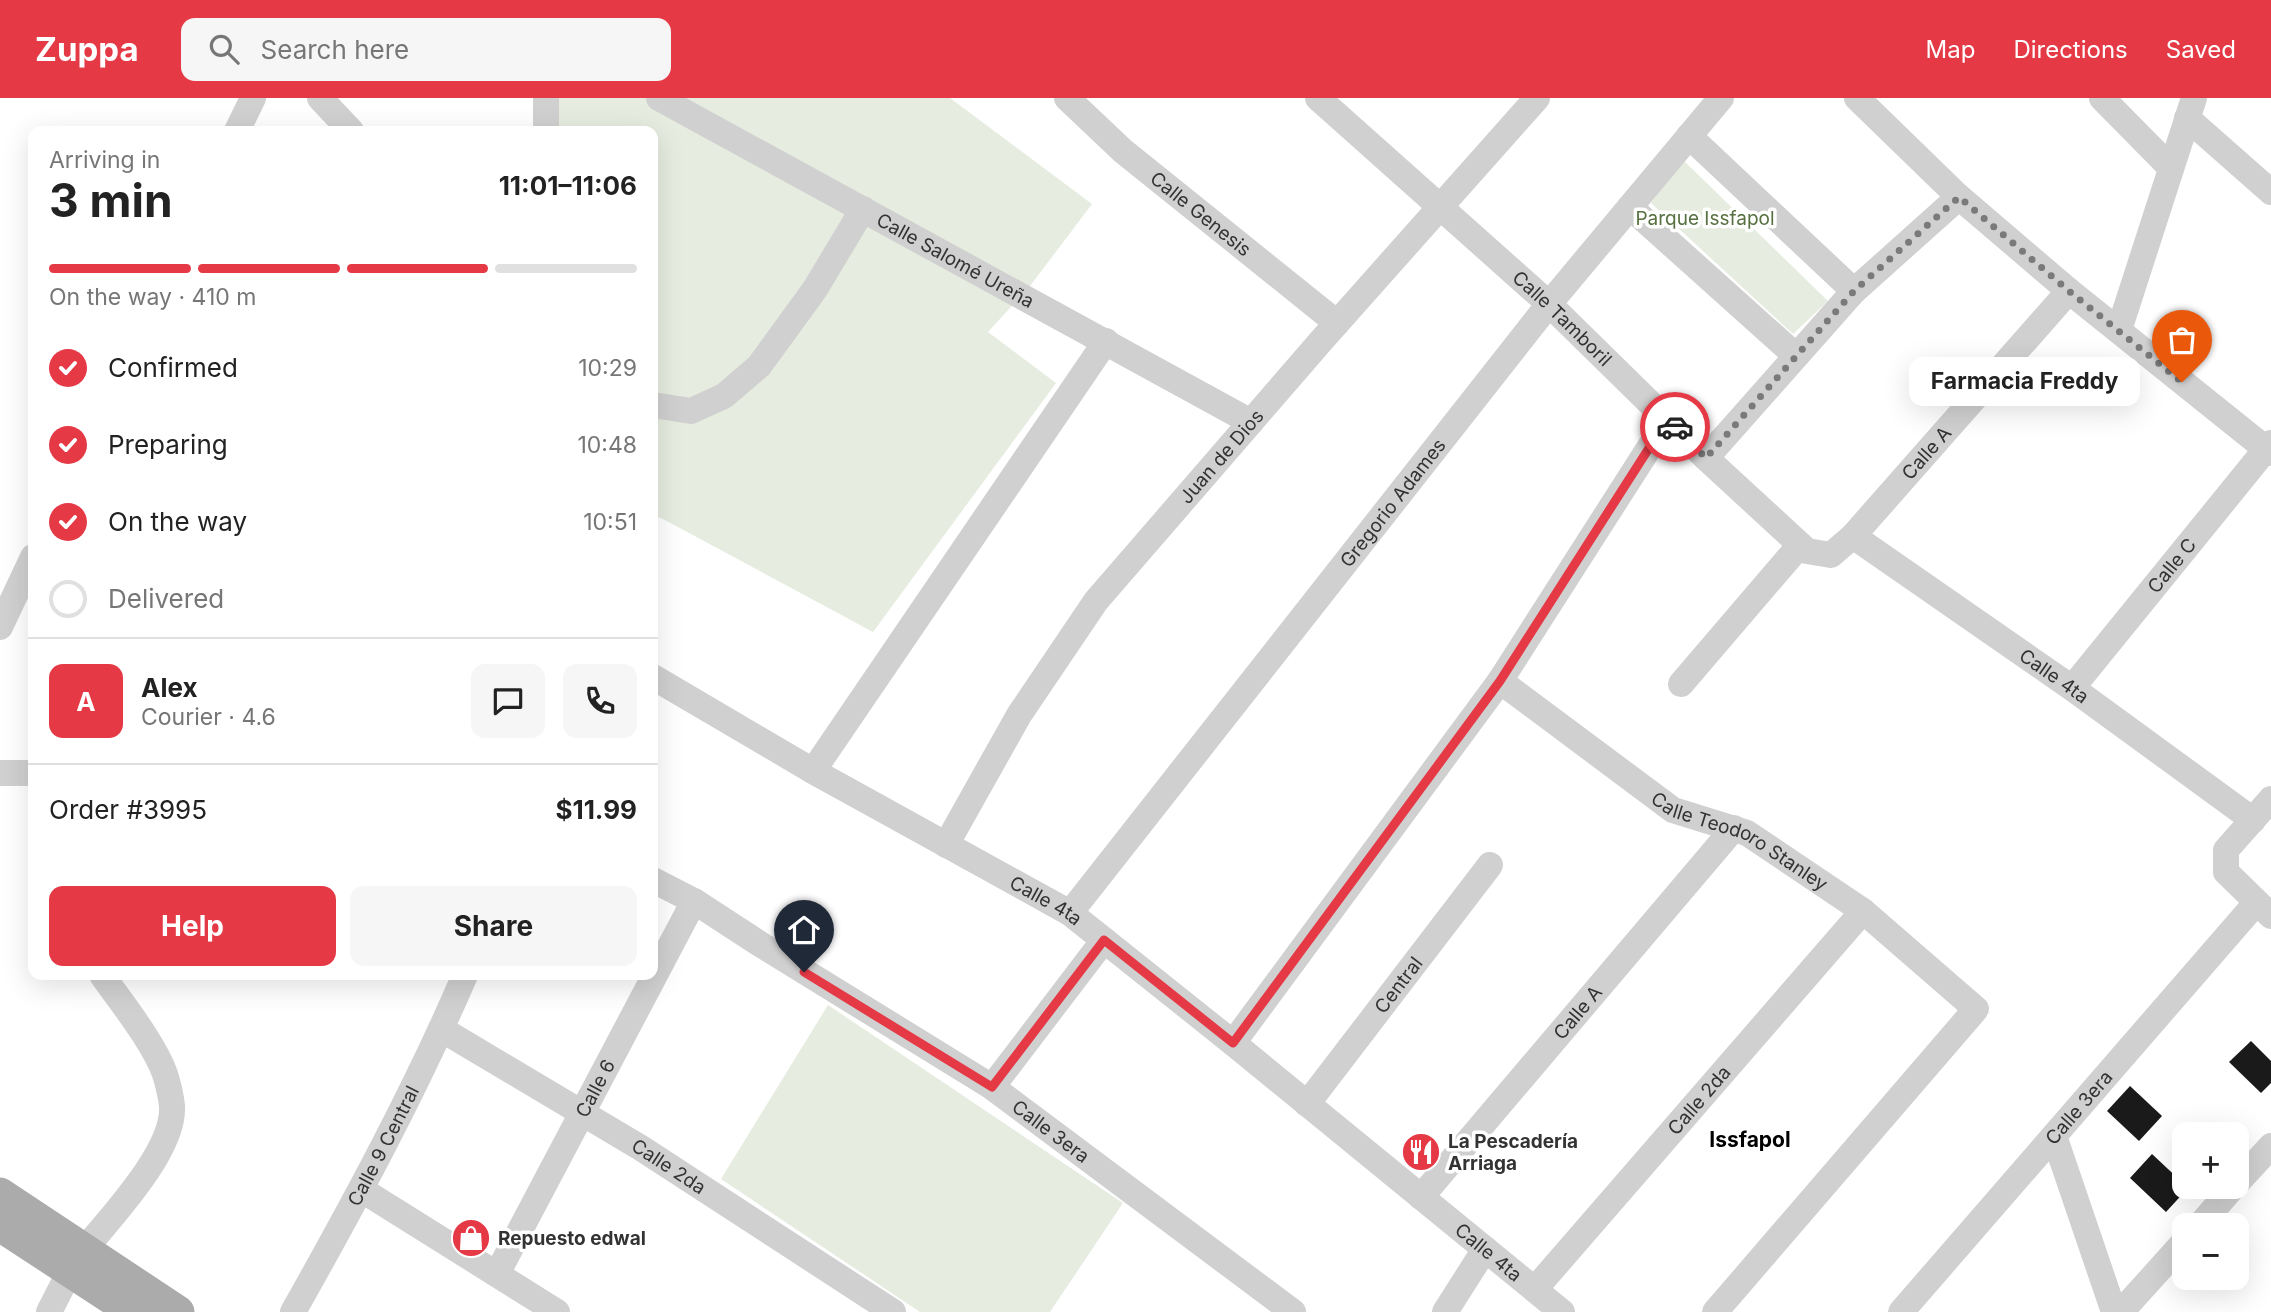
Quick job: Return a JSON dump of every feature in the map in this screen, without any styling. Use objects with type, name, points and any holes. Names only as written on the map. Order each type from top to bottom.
[{"type":"main road","points":[[0,1194],[133,1312]]},
{"type":"main road","points":[[2,1231],[77,1261],[178,1312]]},
{"type":"street","points":[[239,126],[253,98]]},
{"type":"street","points":[[320,98],[346,126]]},
{"type":"street","points":[[545,98],[546,126]]},
{"type":"street","name":"Calle Salomé Ureña","points":[[659,98],[1251,422]]},
{"type":"street","name":"Calle Genesis","points":[[1067,98],[1123,151],[1337,323]]},
{"type":"street","name":"Calle Tamboril","points":[[1318,98],[1549,304],[1706,458],[1800,545]]},
{"type":"street","name":"Juan de Dios","points":[[946,845],[1019,715],[1096,601],[1537,98]]},
{"type":"street","name":"Gregorio Adames","points":[[1070,913],[1549,304],[1721,98]]},
{"type":"street","points":[[1857,98],[1959,197],[2069,291],[2270,449]]},
{"type":"street","points":[[2102,98],[2171,168]]},
{"type":"street","points":[[2119,330],[2191,108],[2271,192]]},
{"type":"street","points":[[1689,136],[1854,291]]},
{"type":"street","points":[[1706,458],[1854,291],[1959,197]]},
{"type":"street","points":[[1630,207],[1796,356]]},
{"type":"street","points":[[658,406],[691,411],[724,396],[759,366],[815,289],[863,209]]},
{"type":"street","name":"Calle A","points":[[1800,545],[1807,551],[1831,555],[1853,536],[2069,291]]},
{"type":"street","points":[[813,771],[1106,341]]},
{"type":"street","points":[[1233,1043],[1500,681],[1667,420]]},
{"type":"street","name":"Calle C","points":[[2072,688],[2270,449]]},
{"type":"street","name":"Calle 4ta","points":[[1853,536],[2072,688],[2253,820]]},
{"type":"street","points":[[1681,684],[1800,545]]},
{"type":"street","points":[[0,627],[28,568]]},
{"type":"street","name":"Calle 4ta","points":[[658,680],[813,771],[1070,913],[1562,1312]]},
{"type":"street","name":"Calle Teodoro Stanley","points":[[1500,681],[1673,810],[1747,833],[1863,911],[1976,1009],[1715,1312]]},
{"type":"street","points":[[0,773],[28,773]]},
{"type":"street","points":[[2264,909],[2225,872],[2225,850],[2271,799]]},
{"type":"street","name":"Calle A","points":[[1421,1197],[1734,828]]},
{"type":"street","name":"Central","points":[[1307,1104],[1490,865]]},
{"type":"street","name":"Calle 3era","points":[[658,883],[694,901],[992,1087],[1293,1312]]},
{"type":"street","name":"Calle 6","points":[[658,969],[694,901]]},
{"type":"street","name":"Calle 3era","points":[[1901,1312],[2054,1136],[2264,909]]},
{"type":"street","name":"Calle 2da","points":[[1535,1289],[1863,911]]},
{"type":"street","points":[[992,1087],[1104,940]]},
{"type":"street","points":[[49,1312],[77,1261],[146,1174],[165,1140],[172,1108],[164,1073],[142,1033],[105,980]]},
{"type":"street","name":"Calle 9 Central","points":[[293,1312],[362,1190],[463,980]]},
{"type":"street","name":"Calle 6","points":[[497,1275],[652,980]]},
{"type":"street","name":"Calle 2da","points":[[441,1029],[641,1148],[893,1312]]},
{"type":"street","points":[[2054,1136],[2113,1312]]},
{"type":"street","points":[[2249,1170],[2271,1146]]},
{"type":"street","points":[[362,1190],[557,1312]]},
{"type":"street","points":[[2210,1213],[2223,1199]]},
{"type":"street","points":[[1445,1312],[1485,1249]]},
{"type":"street","points":[[2121,1312],[2172,1255]]},
{"type":"green space","points":[[556,98],[950,98],[1092,204],[1030,286],[988,332],[1056,383],[873,632],[658,517],[658,126],[557,126]]},
{"type":"green space","name":"Parque Issfapol","points":[[1682,159],[1828,301],[1793,334],[1651,203]]},
{"type":"green space","points":[[828,1005],[1123,1203],[1050,1312],[920,1312],[721,1179]]},
{"type":"building","points":[[2251,1041],[2271,1061],[2271,1083],[2261,1093],[2229,1062]]},
{"type":"building","points":[[2130,1086],[2162,1116],[2139,1141],[2107,1111]]},
{"type":"building","points":[[2152,1154],[2172,1173],[2172,1199],[2178,1199],[2166,1212],[2130,1178]]},
{"type":"way so far","points":[[1675,427],[1706,458],[1854,291],[1959,197],[2069,291],[2182,382]]},
{"type":"place","name":"Farmacia Freddy","points":[[2182,382]]},
{"type":"place","name":"La Pescadería Arriaga","points":[[1421,1152]]},
{"type":"place","name":"Repuesto edwal","points":[[471,1238]]},
{"type":"district","name":"Issfapol","points":[[1750,1140]]},
{"type":"route","points":[[804,972],[992,1087],[1104,940],[1233,1043],[1500,681],[1667,420],[1675,427]]}]
